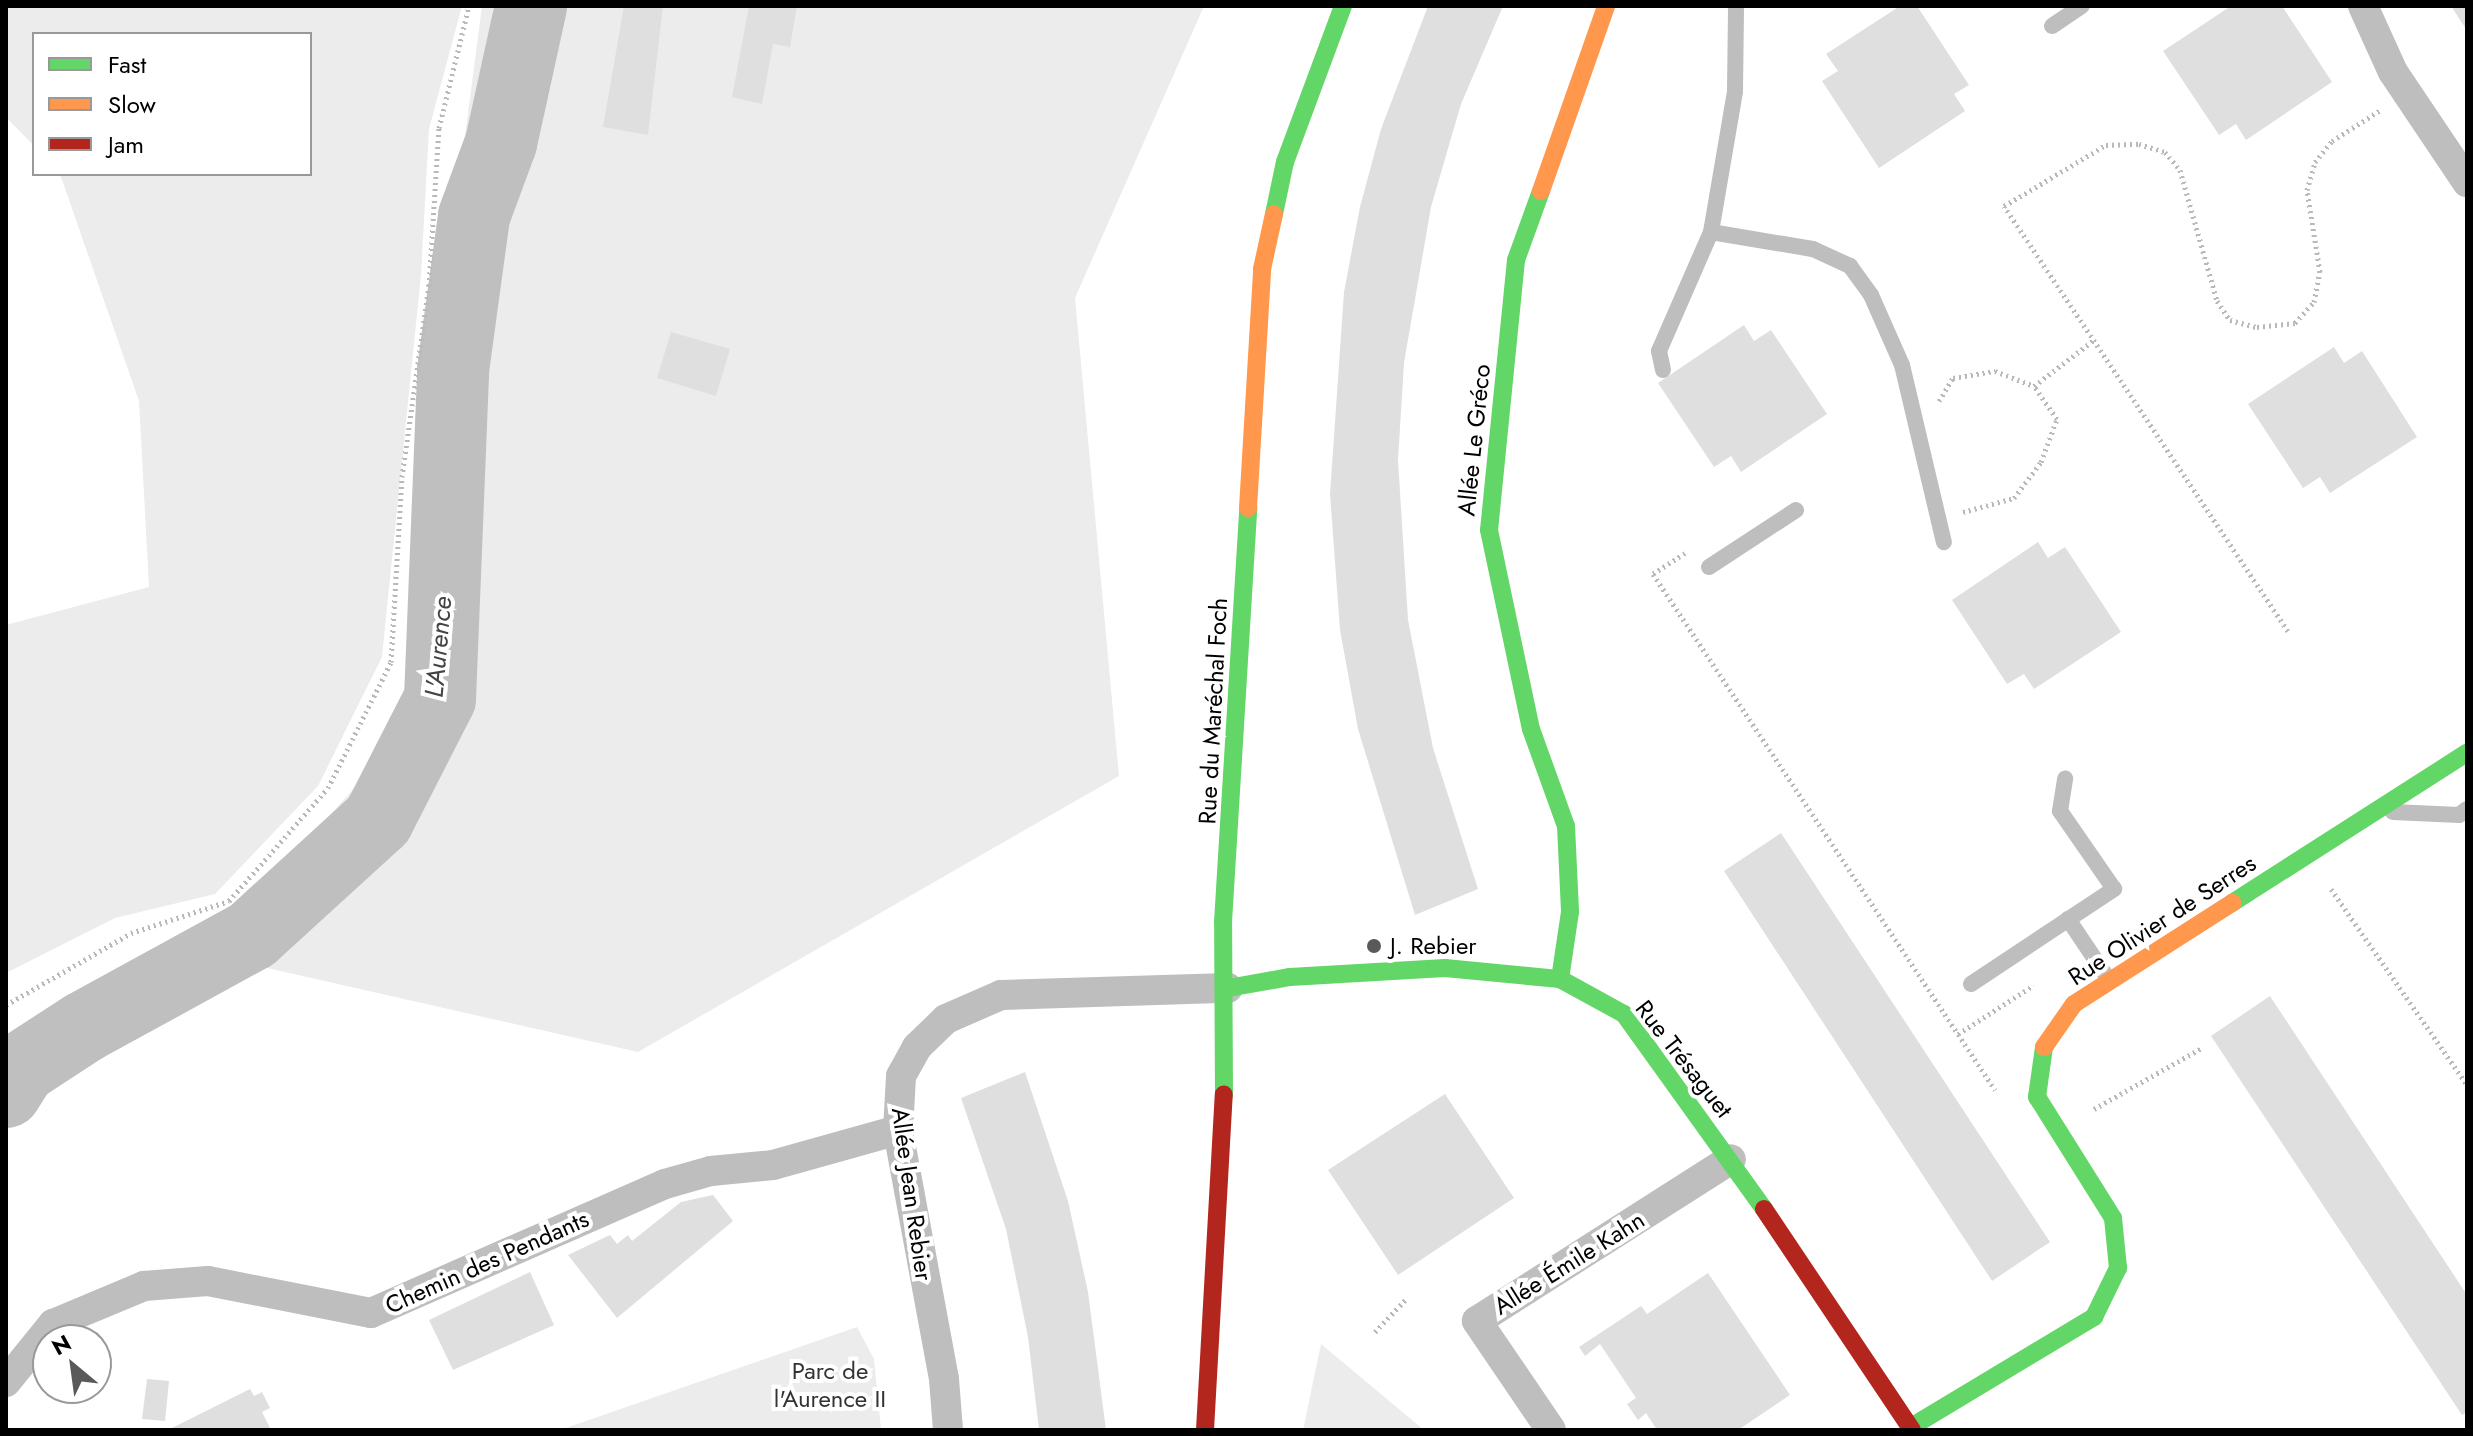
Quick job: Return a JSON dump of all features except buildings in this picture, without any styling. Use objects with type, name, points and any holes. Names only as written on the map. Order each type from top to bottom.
[{"type":"street","name":"Rue du Maréchal Foch","points":[[1205,1430],[1228,988],[1223,922],[1262,269],[1285,162],[1343,6]]},
{"type":"street","points":[[2363,6],[2408,93],[2467,182]]},
{"type":"street","name":"Allée Le Gréco","points":[[1560,979],[1570,912],[1566,826],[1531,729],[1489,530],[1516,260],[1606,8]]},
{"type":"street","name":"Rue Olivier de Serres","points":[[1911,1428],[2094,1317],[2118,1268],[2113,1218],[2055,1131],[2037,1097],[2044,1046],[2074,1004],[2467,753]]},
{"type":"street","name":"Rue Trésaguet","points":[[1228,988],[1290,977],[1445,968],[1560,979],[1624,1014],[1731,1159],[1911,1428]]},
{"type":"street","name":"Allée Jean Rebier","points":[[948,1430],[944,1379],[898,1130],[901,1076],[917,1047],[946,1019],[971,1005],[1001,995],[1064,989],[1228,988]]},
{"type":"street","name":"Chemin des Pendants","points":[[6,1382],[53,1324],[144,1286],[208,1281],[371,1313],[665,1184],[711,1171],[773,1165],[898,1130]]},
{"type":"street","name":"Allée Émile Kahn","points":[[1551,1430],[1477,1321],[1731,1159]]},
{"type":"lane","points":[[1663,370],[1659,351],[1711,232],[1735,91],[1736,6]]},
{"type":"lane","points":[[2052,26],[2082,6]]},
{"type":"lane","points":[[1711,232],[1813,249],[1850,266],[1871,295],[1902,365],[1944,542]]},
{"type":"lane","points":[[1709,567],[1796,510]]},
{"type":"lane","points":[[1971,984],[2114,889],[2060,811],[2065,778]]},
{"type":"lane","points":[[2375,812],[2459,815],[2467,809]]},
{"type":"lane","points":[[2068,919],[2110,981]]},
{"type":"path","points":[[6,1005],[131,933],[229,901],[328,788],[391,662],[402,477],[429,286],[439,128],[469,6]]},
{"type":"path","points":[[2288,631],[2004,206],[2106,145],[2139,144],[2165,152],[2180,170],[2217,301],[2230,320],[2257,327],[2295,323],[2314,302],[2320,272],[2307,190],[2315,162],[2332,141],[2408,93]]},
{"type":"path","points":[[2034,386],[2094,340]]},
{"type":"path","points":[[1919,436],[1953,378],[1995,371],[2034,386],[2057,419],[2041,462],[2014,498],[1955,514],[1931,485]]},
{"type":"path","points":[[1691,548],[1653,574],[2000,1097]]},
{"type":"path","points":[[2308,855],[2467,1085]]},
{"type":"path","points":[[1958,1034],[2036,983]]},
{"type":"path","points":[[2055,1131],[2202,1048]]},
{"type":"path","points":[[1375,1332],[1405,1300]]},
{"type":"green space","points":[[6,6],[462,6],[429,129],[421,275],[382,657],[318,786],[215,894],[115,918],[6,973],[6,625],[149,587],[139,401],[61,176],[312,176],[312,32],[32,32],[32,144],[6,117]]},
{"type":"green space","points":[[482,6],[1204,6],[1075,298],[1119,776],[638,1052],[206,954],[373,767],[418,670],[453,229]]},
{"type":"green space","name":"Parc de l'Aurence II","points":[[857,1327],[874,1359],[881,1430],[560,1430]]},
{"type":"green space","points":[[1321,1344],[1424,1430],[1303,1430]]},
{"type":"waterway","name":"L'Aurence","points":[[6,1092],[21,1068],[84,1027],[252,935],[378,820],[440,699],[453,370],[474,216],[501,143],[531,6]]},
{"type":"traffic: fast","points":[[1274,214],[1285,162],[1343,6]]},
{"type":"traffic: fast","points":[[1541,191],[1516,260],[1489,530],[1531,729],[1566,826],[1570,912],[1560,979]]},
{"type":"traffic: fast","points":[[1224,1095],[1223,922],[1248,508]]},
{"type":"traffic: fast","points":[[2232,903],[2467,753]]},
{"type":"traffic: fast","points":[[1228,988],[1290,977],[1445,968],[1560,979],[1624,1014],[1764,1209]]},
{"type":"traffic: fast","points":[[1911,1427],[2094,1317],[2118,1268],[2113,1218],[2037,1097],[2044,1047]]},
{"type":"traffic: slow","points":[[1541,191],[1606,6]]},
{"type":"traffic: slow","points":[[1248,508],[1262,269],[1274,214]]},
{"type":"traffic: slow","points":[[2044,1047],[2074,1004],[2232,903]]},
{"type":"traffic: jam","points":[[1205,1430],[1224,1095]]},
{"type":"traffic: jam","points":[[1764,1209],[1912,1430]]},
{"type":"place","name":"J. Rebier","points":[[1374,946]]}]
